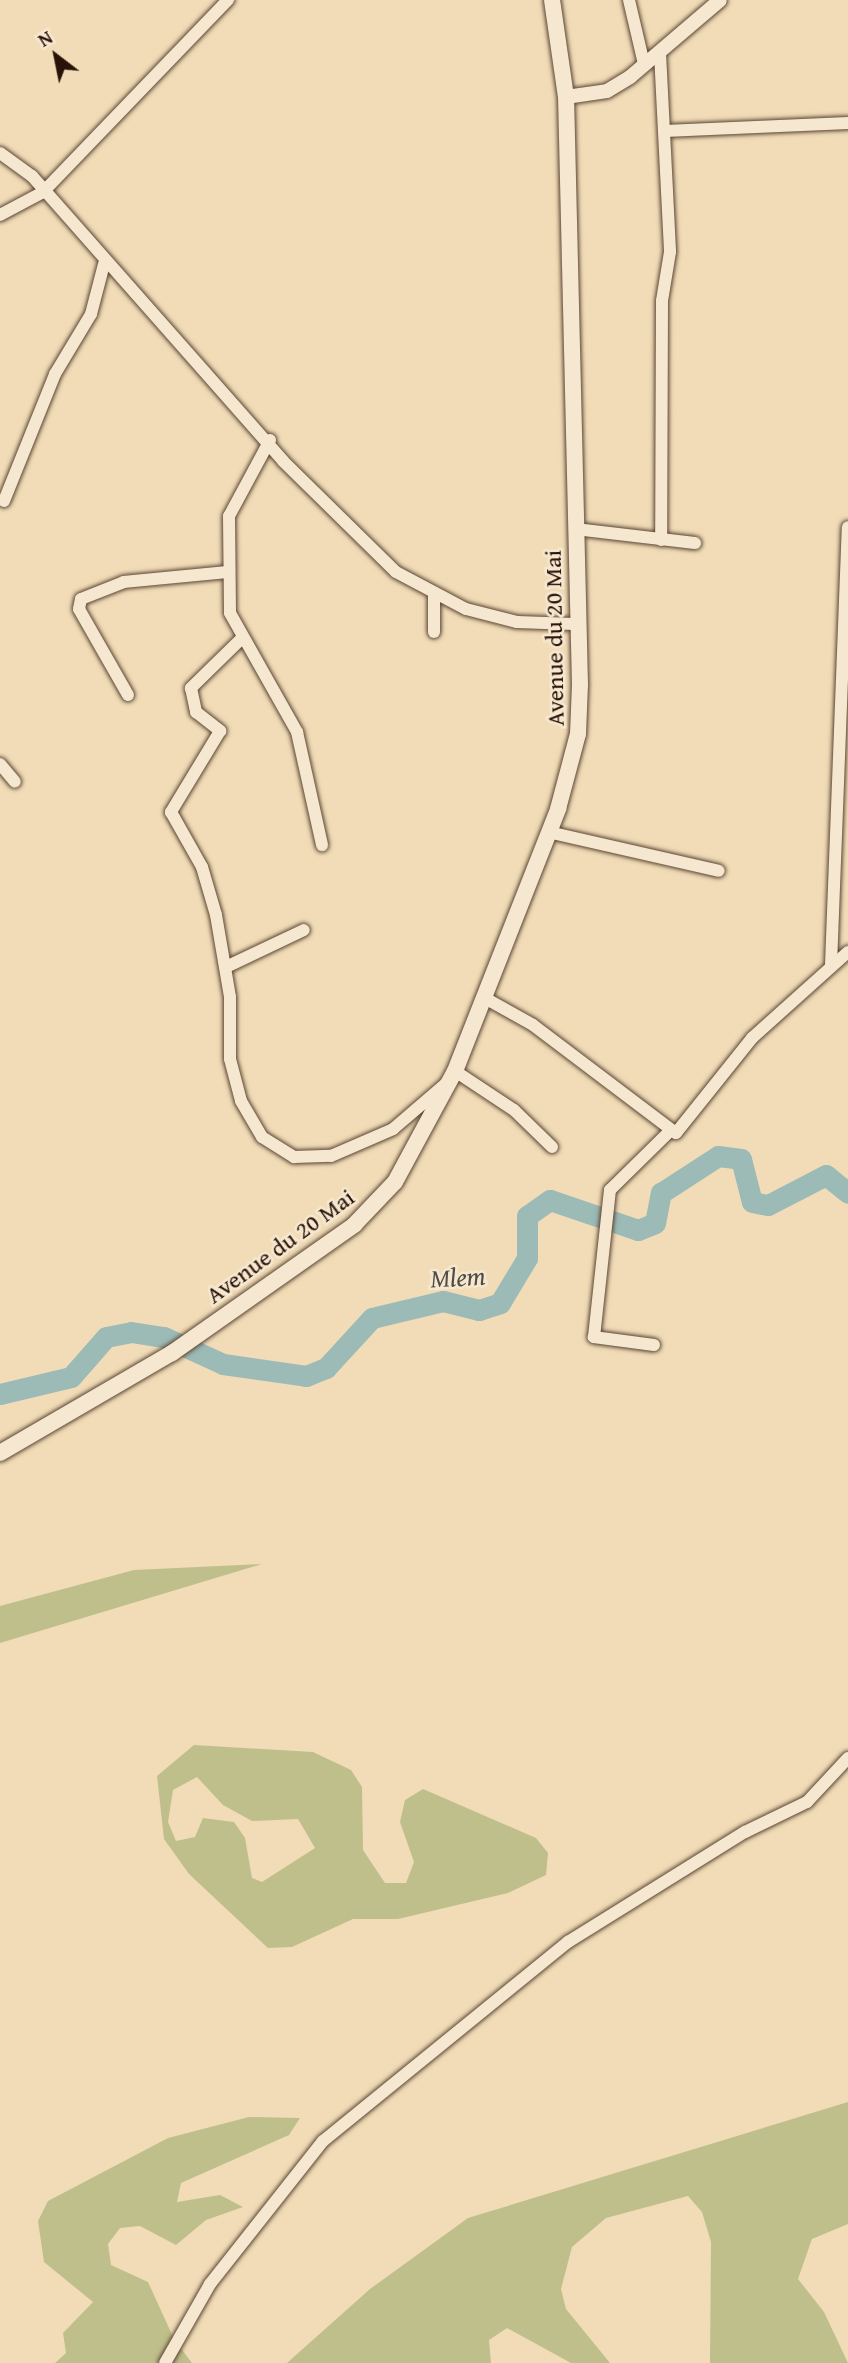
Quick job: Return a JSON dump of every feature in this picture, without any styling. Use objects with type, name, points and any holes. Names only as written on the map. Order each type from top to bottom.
[{"type":"main road","name":"Avenue du 20 Mai","points":[[0,1453],[178,1348],[369,1212],[418,1148],[454,1075],[548,832],[578,734],[566,97],[552,0]]},
{"type":"street","points":[[0,215],[43,192],[228,0]]},
{"type":"street","points":[[629,0],[644,64]]},
{"type":"street","points":[[566,97],[607,91],[660,53],[720,0]]},
{"type":"street","points":[[660,53],[670,253],[662,300],[661,540]]},
{"type":"street","points":[[665,131],[848,123]]},
{"type":"street","points":[[0,153],[43,192],[104,264],[353,531],[396,572],[435,596],[517,622],[574,624]]},
{"type":"street","points":[[4,501],[55,374],[91,314],[104,264]]},
{"type":"street","points":[[270,440],[229,516],[227,572],[240,640],[297,732],[322,845]]},
{"type":"street","points":[[831,965],[848,527]]},
{"type":"street","points":[[575,528],[695,543]]},
{"type":"street","points":[[128,695],[79,609],[81,599],[124,582],[227,572]]},
{"type":"street","points":[[434,632],[435,596]]},
{"type":"street","points":[[240,640],[191,688],[196,712],[220,731],[171,811],[202,867],[226,967],[230,1059],[241,1101],[262,1137],[294,1157],[331,1156],[365,1143],[454,1075],[514,1110],[552,1147]]},
{"type":"street","points":[[0,764],[15,782]]},
{"type":"street","points":[[548,832],[719,871]]},
{"type":"street","points":[[226,967],[304,930]]},
{"type":"street","points":[[654,1345],[594,1337],[610,1190],[669,1132],[684,1128],[752,1038],[848,952]]},
{"type":"street","points":[[483,997],[533,1025],[669,1132]]},
{"type":"street","points":[[165,2363],[218,2273],[323,2141],[569,1942],[735,1838],[807,1802],[848,1758]]},
{"type":"green space","points":[[262,1564],[0,1643],[0,1606],[134,1570]]},
{"type":"green space","points":[[194,1745],[313,1752],[351,1770],[362,1787],[363,1850],[385,1883],[406,1883],[414,1862],[400,1822],[405,1800],[423,1789],[536,1838],[548,1853],[546,1875],[508,1893],[398,1919],[353,1919],[292,1947],[268,1948],[189,1874],[164,1839],[157,1776]],"holes":[[[197,1777],[223,1805],[252,1821],[298,1819],[315,1848],[262,1882],[252,1878],[245,1838],[234,1822],[203,1818],[195,1837],[176,1841],[168,1822],[173,1790]]]},
{"type":"green space","points":[[848,2102],[848,2224],[812,2239],[798,2279],[824,2312],[848,2363],[710,2363],[711,2242],[702,2212],[688,2196],[606,2218],[572,2247],[561,2289],[566,2309],[610,2363],[571,2363],[507,2328],[489,2340],[491,2363],[287,2363],[370,2289],[468,2218]]},
{"type":"green space","points":[[249,2117],[300,2118],[289,2135],[181,2183],[177,2202],[220,2195],[243,2207],[206,2220],[176,2245],[140,2226],[120,2228],[108,2244],[111,2265],[148,2282],[174,2339],[192,2363],[55,2363],[66,2353],[63,2333],[93,2302],[44,2262],[38,2221],[48,2201],[168,2138]]},
{"type":"waterway","name":"Mlem","points":[[0,1394],[71,1377],[106,1337],[131,1332],[164,1337],[223,1364],[306,1376],[326,1368],[372,1318],[443,1301],[479,1310],[500,1303],[527,1258],[527,1216],[550,1200],[638,1230],[655,1223],[661,1193],[718,1156],[741,1159],[752,1202],[768,1205],[826,1175],[848,1193]]}]
